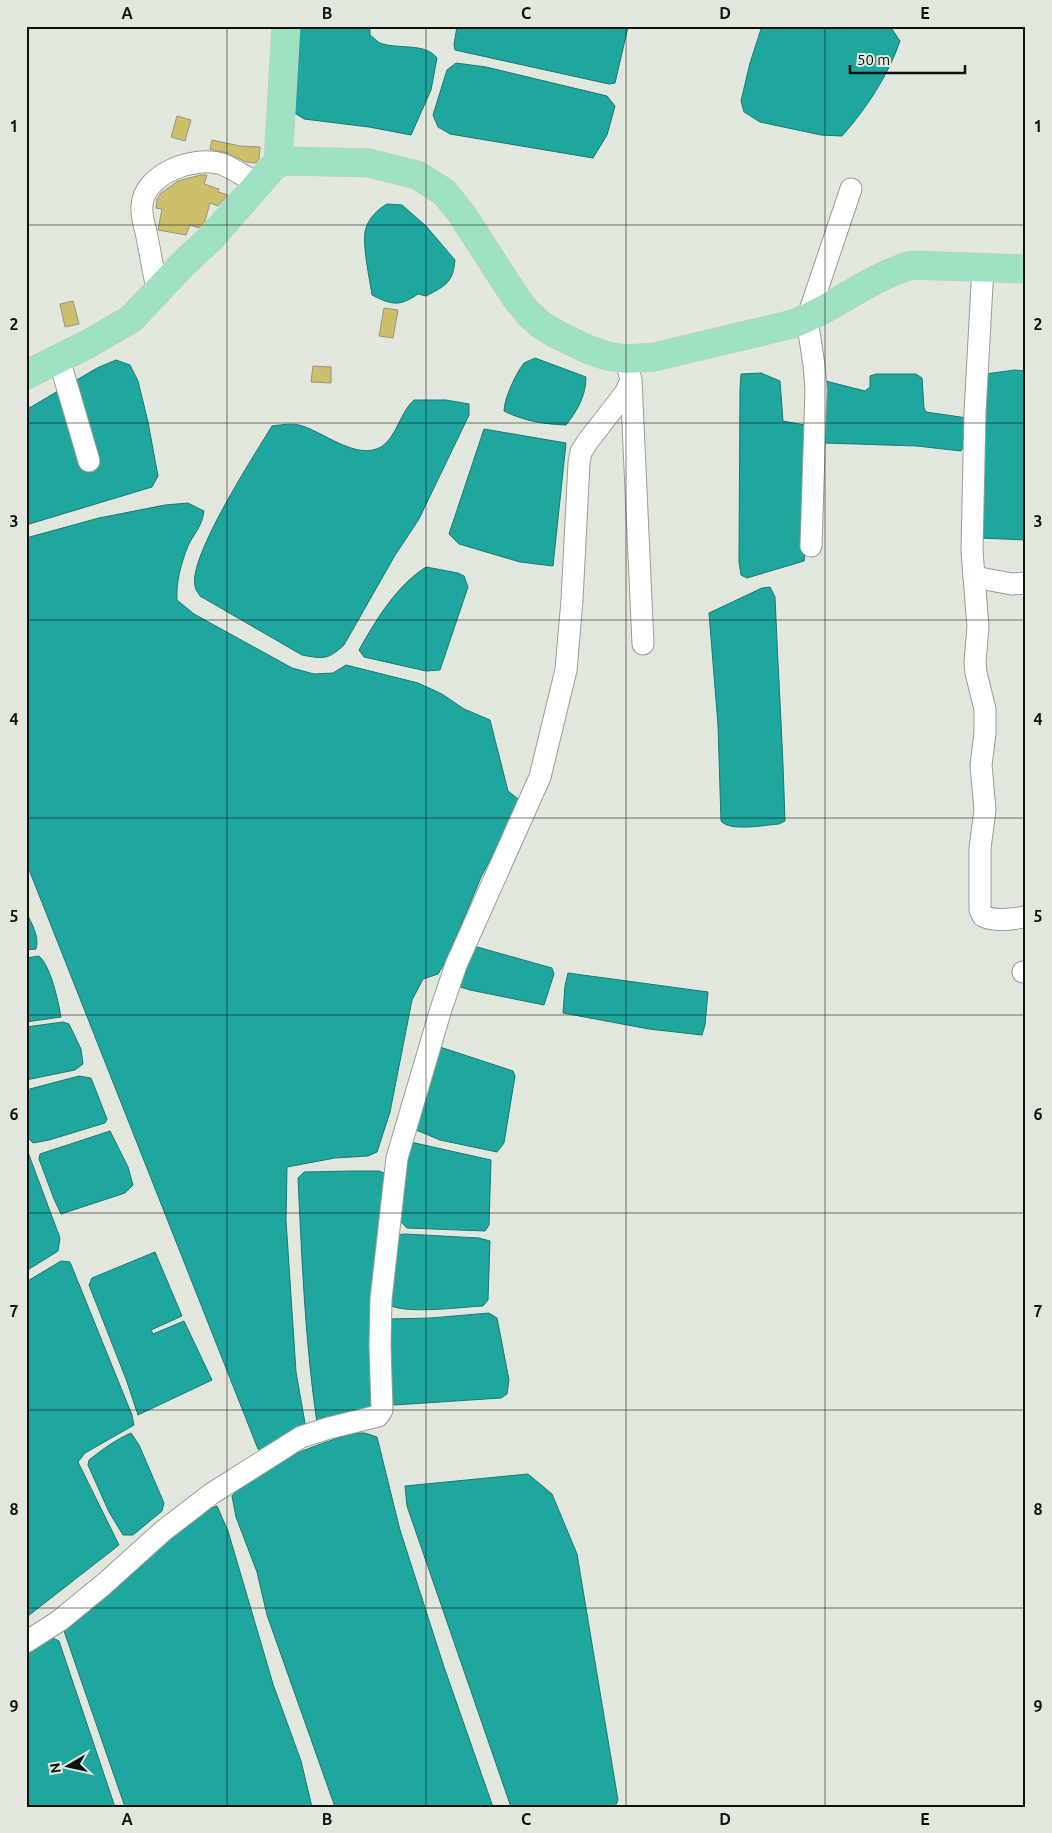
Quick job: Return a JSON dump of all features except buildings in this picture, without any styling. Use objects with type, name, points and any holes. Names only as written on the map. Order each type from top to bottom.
[{"type":"main road","points":[[26,375],[88,344],[131,318],[184,262],[210,240],[278,162],[286,26]]},
{"type":"main road","points":[[278,162],[369,163],[417,175],[444,192],[461,213],[516,298],[528,313],[541,325],[556,334],[607,356],[628,370],[654,357],[793,324],[806,319],[896,269],[912,265],[1026,268]]},
{"type":"street","points":[[157,289],[142,206],[148,191],[158,177],[182,166],[197,162],[209,162],[221,164],[259,184]]},
{"type":"street","points":[[811,546],[816,389],[811,340],[806,319],[851,189]]},
{"type":"street","points":[[983,267],[975,412],[972,551],[978,627],[975,662],[985,708],[985,733],[981,764],[985,810],[980,848],[980,910],[982,916],[989,919],[1000,920],[1026,917]]},
{"type":"street","points":[[59,359],[89,461]]},
{"type":"street","points":[[628,370],[643,644]]},
{"type":"street","points":[[26,1642],[60,1621],[163,1531],[211,1494],[301,1438],[329,1428],[378,1416],[382,1410],[381,1299],[396,1158],[456,965],[540,776],[566,670],[578,469],[581,452],[626,392],[628,370]]},
{"type":"street","points":[[974,577],[1012,584],[1026,583]]},
{"type":"water","points":[[294,26],[370,26],[370,35],[378,42],[420,48],[432,53],[437,58],[431,90],[411,135],[369,127],[304,119],[290,110]]},
{"type":"water","points":[[457,26],[628,27],[615,83],[609,84],[455,50]]},
{"type":"water","points":[[762,26],[882,26],[892,29],[900,41],[883,79],[851,126],[842,136],[821,135],[760,122],[744,112],[741,101],[750,63]]},
{"type":"water","points":[[456,63],[486,67],[607,96],[615,106],[607,135],[593,158],[450,134],[438,127],[433,115],[447,70]]},
{"type":"water","points":[[387,204],[402,205],[426,226],[455,260],[452,274],[447,283],[426,296],[418,294],[400,303],[390,303],[372,295],[365,251],[365,234],[367,224],[372,217]]},
{"type":"water","points":[[535,358],[586,377],[586,384],[580,403],[566,425],[534,421],[504,411],[508,393],[518,373],[524,363]]},
{"type":"water","points":[[116,360],[130,365],[138,381],[158,476],[152,487],[26,525],[26,408],[31,407],[97,368]]},
{"type":"water","points":[[1015,370],[1026,371],[1026,540],[980,538],[985,374]]},
{"type":"water","points":[[761,373],[780,381],[783,421],[805,425],[806,544],[804,561],[747,578],[741,575],[739,562],[741,374]]},
{"type":"water","points":[[876,374],[916,374],[922,378],[924,408],[926,412],[967,418],[965,443],[961,451],[917,446],[825,443],[822,380],[865,391],[870,387],[870,376]]},
{"type":"water","points":[[414,400],[446,400],[469,404],[469,415],[419,519],[394,557],[344,645],[325,657],[302,655],[200,596],[195,586],[196,572],[202,553],[224,506],[272,426],[299,425],[350,448],[371,450],[381,447],[386,443],[395,431],[405,411]]},
{"type":"water","points":[[484,429],[566,443],[553,566],[520,562],[459,544],[449,534]]},
{"type":"water","points":[[188,503],[204,511],[198,530],[188,546],[183,559],[178,579],[177,600],[194,614],[292,668],[314,674],[333,673],[346,665],[418,683],[442,694],[464,709],[490,720],[508,791],[518,799],[517,809],[481,877],[447,959],[438,974],[423,979],[412,1000],[390,1112],[377,1152],[368,1156],[335,1158],[287,1167],[286,1220],[296,1372],[305,1432],[266,1451],[258,1449],[26,862],[26,538],[99,518],[165,505]]},
{"type":"water","points":[[426,567],[458,573],[464,576],[468,587],[440,670],[426,671],[364,657],[359,650],[388,604],[405,584]]},
{"type":"water","points":[[770,587],[775,597],[785,821],[779,824],[732,826],[721,821],[718,725],[709,613],[762,588]]},
{"type":"water","points":[[26,912],[36,935],[36,949],[26,950]]},
{"type":"water","points":[[470,945],[552,968],[554,974],[544,1005],[457,986]]},
{"type":"water","points":[[39,956],[50,976],[61,1017],[26,1022],[26,958]]},
{"type":"water","points":[[568,973],[708,992],[705,1025],[702,1035],[649,1029],[563,1013]]},
{"type":"water","points":[[63,1022],[69,1024],[81,1049],[83,1064],[75,1070],[26,1080],[26,1027]]},
{"type":"water","points":[[440,1047],[513,1071],[515,1076],[504,1143],[497,1152],[440,1140],[416,1130]]},
{"type":"water","points":[[79,1076],[91,1078],[107,1119],[105,1123],[33,1143],[26,1133],[26,1090]]},
{"type":"water","points":[[110,1131],[128,1167],[133,1185],[125,1193],[61,1214],[39,1159],[40,1154]]},
{"type":"water","points":[[406,1141],[491,1160],[489,1225],[485,1231],[407,1228],[400,1221]]},
{"type":"water","points":[[26,1147],[60,1238],[58,1251],[26,1271]]},
{"type":"water","points":[[379,1171],[387,1174],[375,1405],[369,1413],[317,1423],[307,1332],[298,1178],[304,1172]]},
{"type":"water","points":[[393,1235],[479,1238],[490,1241],[488,1300],[483,1306],[419,1310],[395,1307],[388,1304]]},
{"type":"water","points":[[155,1252],[182,1316],[151,1330],[153,1334],[184,1321],[212,1380],[138,1415],[89,1285],[92,1278]]},
{"type":"water","points":[[61,1261],[70,1262],[132,1415],[134,1425],[85,1453],[78,1462],[119,1545],[28,1616],[26,1612],[26,1282]]},
{"type":"water","points":[[489,1313],[497,1318],[509,1380],[507,1394],[501,1398],[394,1405],[386,1398],[389,1319],[431,1318]]},
{"type":"water","points":[[131,1433],[139,1445],[164,1503],[162,1511],[133,1535],[123,1535],[109,1512],[88,1465],[89,1460],[99,1452]]},
{"type":"water","points":[[353,1433],[365,1433],[377,1437],[400,1530],[444,1667],[493,1807],[335,1807],[267,1615],[257,1572],[236,1517],[232,1496],[256,1474],[271,1465],[304,1450]]},
{"type":"water","points":[[528,1474],[552,1494],[577,1554],[618,1800],[615,1807],[511,1807],[407,1506],[405,1486]]},
{"type":"water","points":[[217,1506],[228,1531],[273,1684],[301,1761],[312,1807],[125,1807],[64,1631],[67,1621],[204,1511]]},
{"type":"water","points":[[51,1637],[59,1641],[115,1807],[26,1807],[26,1649]]}]
